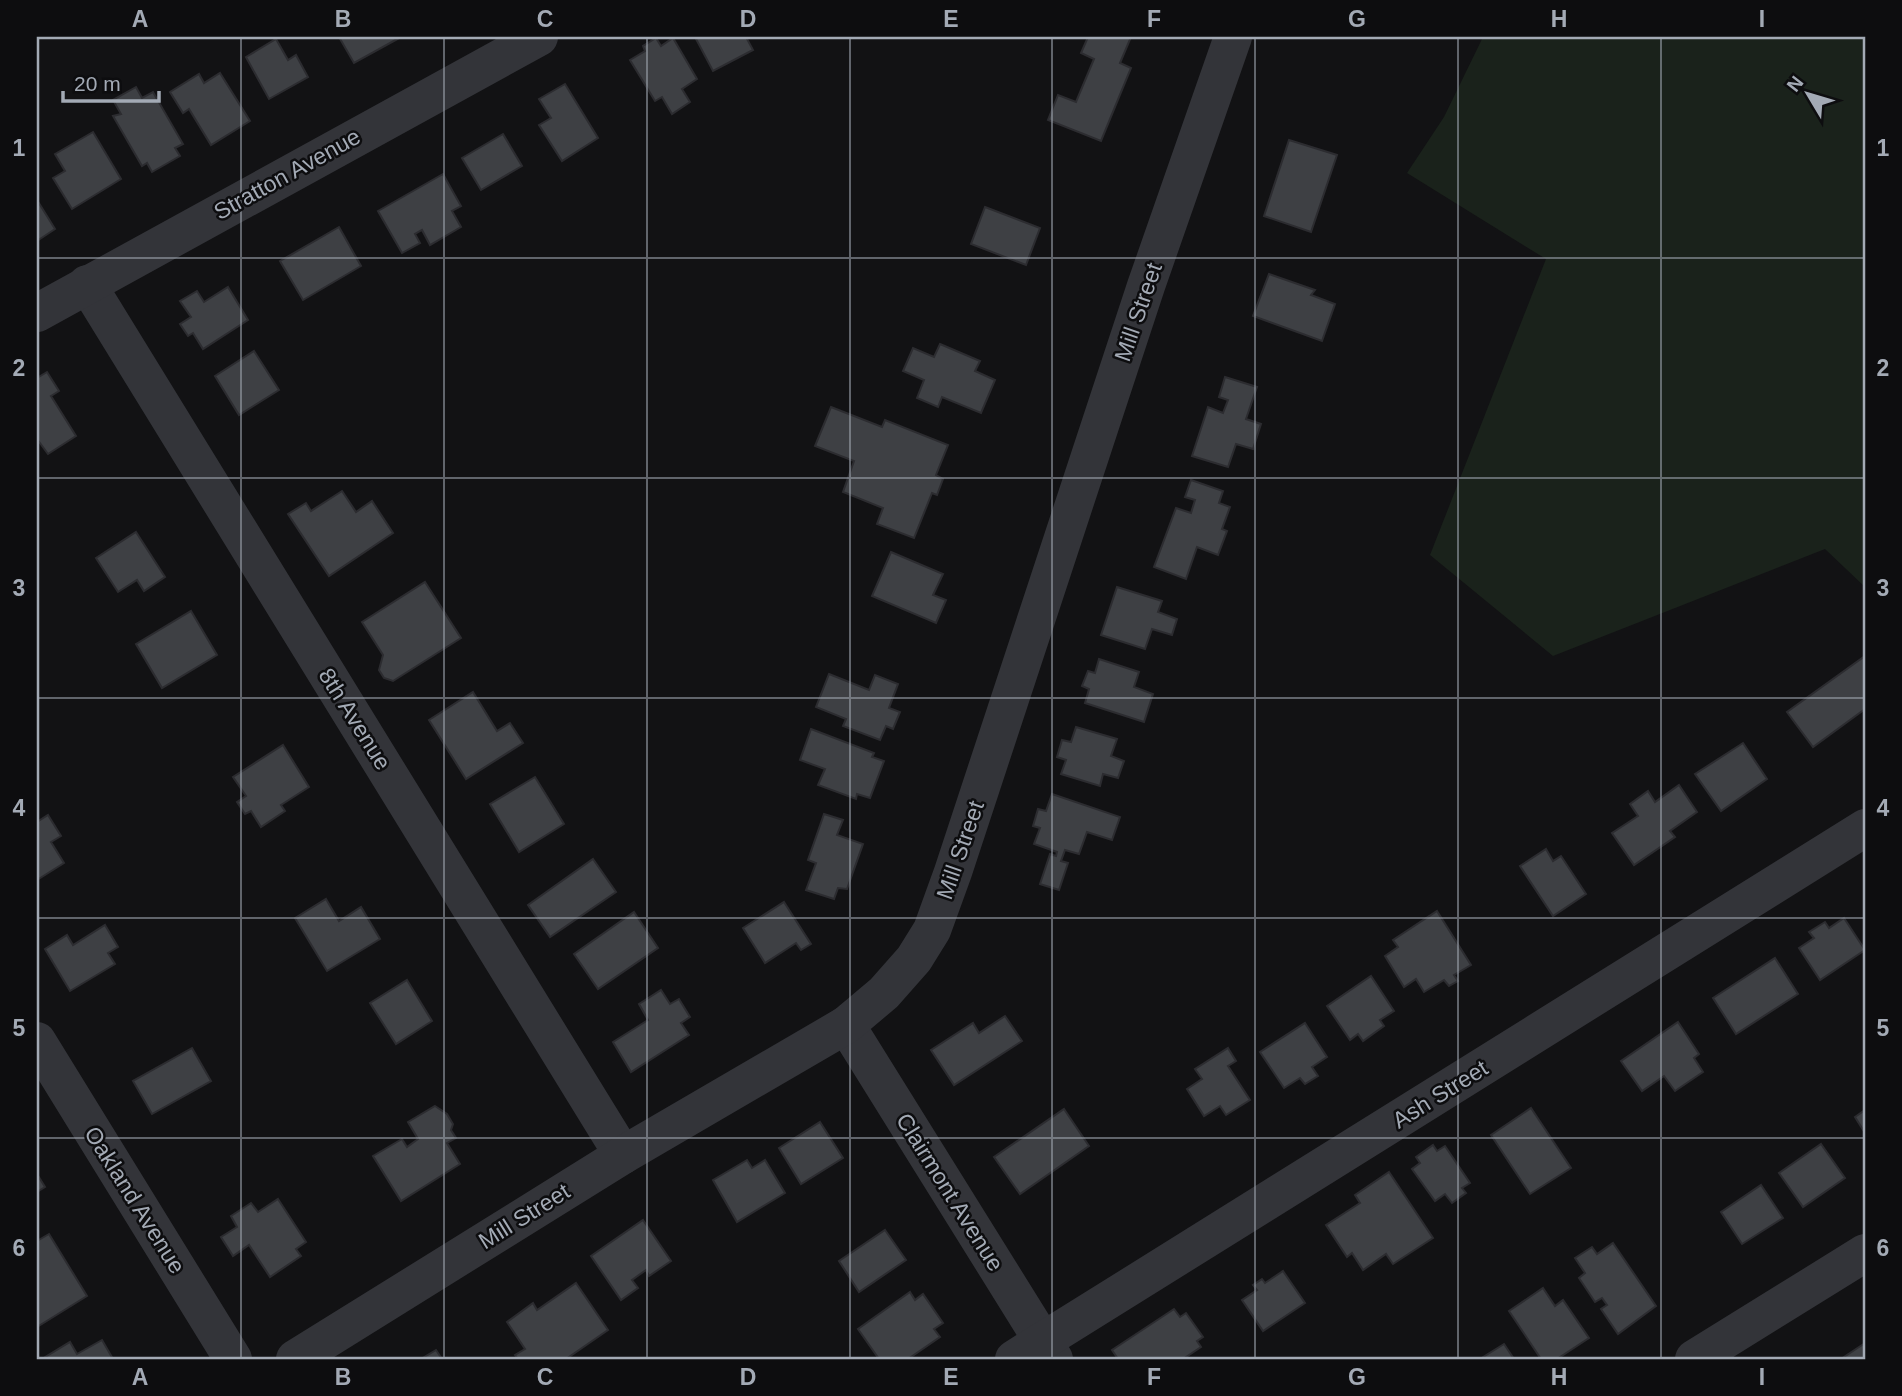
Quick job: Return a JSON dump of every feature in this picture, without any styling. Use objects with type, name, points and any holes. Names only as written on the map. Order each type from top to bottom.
[{"type":"street","name":"Stratton Avenue","points":[[37,313],[538,37]]},
{"type":"street","name":"Mill Street","points":[[295,1359],[623,1155],[845,1025],[884,993],[914,959],[932,930],[1233,37]]},
{"type":"street","name":"8th Avenue","points":[[87,284],[623,1155]]},
{"type":"street","name":"Ash Street","points":[[1037,1353],[1865,828]]},
{"type":"street","name":"Clairmont Avenue","points":[[845,1025],[1037,1353]]},
{"type":"street","name":"Oakland Avenue","points":[[37,1041],[233,1359]]},
{"type":"street","points":[[1694,1359],[1865,1253]]},
{"type":"shaded area","points":[[1483,37],[1865,37],[1865,587],[1825,549],[1553,656],[1430,555],[1546,259],[1407,173],[1444,117]]},
{"type":"building","points":[[339,37],[401,37],[354,63]]},
{"type":"building","points":[[695,37],[746,37],[753,50],[713,71]]},
{"type":"building","points":[[1088,37],[1131,37],[1120,63],[1131,68],[1101,141],[1048,120],[1058,95],[1076,102],[1094,59],[1081,53]]},
{"type":"building","points":[[656,38],[661,46],[673,38],[697,79],[682,89],[690,102],[672,114],[662,97],[655,101],[630,60],[645,51],[643,46]]},
{"type":"building","points":[[276,39],[288,60],[296,55],[308,77],[269,99],[246,57]]},
{"type":"building","points":[[220,73],[250,121],[211,145],[189,109],[183,113],[170,92],[199,74],[204,83]]},
{"type":"building","points":[[565,84],[598,138],[562,161],[539,125],[551,118],[539,99]]},
{"type":"building","points":[[136,87],[142,98],[153,92],[183,144],[175,148],[180,156],[152,172],[147,163],[142,166],[113,116],[121,114],[113,100]]},
{"type":"building","points":[[93,132],[121,179],[72,209],[53,178],[65,171],[55,154]]},
{"type":"building","points":[[503,134],[522,166],[481,190],[462,158]]},
{"type":"building","points":[[1289,140],[1337,155],[1311,232],[1264,216]]},
{"type":"building","points":[[443,174],[461,206],[452,211],[461,227],[430,245],[422,230],[415,234],[420,243],[402,253],[378,211]]},
{"type":"building","points":[[37,200],[55,229],[37,241]]},
{"type":"building","points":[[985,207],[1040,228],[1026,265],[971,244]]},
{"type":"building","points":[[339,227],[361,266],[303,300],[280,261]]},
{"type":"building","points":[[1269,274],[1315,290],[1311,295],[1335,304],[1322,341],[1253,316]]},
{"type":"building","points":[[228,287],[248,320],[203,349],[193,333],[188,336],[180,324],[191,317],[180,301],[197,291],[204,302]]},
{"type":"building","points":[[940,344],[980,361],[975,371],[995,380],[981,413],[942,397],[938,407],[917,398],[924,380],[903,371],[913,348],[934,357]]},
{"type":"building","points":[[254,351],[279,390],[239,415],[215,376]]},
{"type":"building","points":[[47,372],[59,391],[51,396],[76,436],[48,454],[37,439],[37,378]]},
{"type":"building","points":[[1225,377],[1257,387],[1246,419],[1261,424],[1253,449],[1236,444],[1228,467],[1192,456],[1208,407],[1223,413],[1228,400],[1219,397]]},
{"type":"building","points":[[831,407],[882,427],[885,420],[948,445],[936,475],[943,479],[937,495],[932,493],[914,538],[877,524],[883,508],[843,492],[854,461],[815,446]]},
{"type":"building","points":[[1191,480],[1223,491],[1219,503],[1230,507],[1222,529],[1227,531],[1218,555],[1197,547],[1186,579],[1154,567],[1176,508],[1191,513],[1195,500],[1185,497]]},
{"type":"building","points":[[342,491],[356,512],[372,501],[393,533],[329,576],[288,514],[306,503],[311,511]]},
{"type":"building","points":[[136,532],[165,577],[144,591],[137,580],[118,592],[96,558]]},
{"type":"building","points":[[891,552],[943,574],[933,595],[946,600],[936,623],[872,596]]},
{"type":"building","points":[[425,582],[461,638],[393,681],[384,678],[379,670],[383,655],[362,622]]},
{"type":"building","points":[[1117,587],[1162,601],[1158,612],[1177,619],[1172,635],[1152,629],[1145,649],[1101,635]]},
{"type":"building","points":[[191,611],[217,655],[162,688],[136,644]]},
{"type":"building","points":[[1865,656],[1865,709],[1813,747],[1787,712]]},
{"type":"building","points":[[1099,659],[1139,672],[1134,687],[1153,694],[1144,722],[1085,703],[1089,689],[1082,686],[1088,671],[1095,673]]},
{"type":"building","points":[[829,674],[869,690],[875,675],[898,684],[889,708],[900,712],[893,729],[886,726],[880,740],[843,726],[846,719],[816,707]]},
{"type":"building","points":[[473,692],[497,731],[510,723],[523,743],[466,779],[429,720]]},
{"type":"building","points":[[1076,727],[1117,739],[1111,756],[1124,761],[1118,778],[1103,774],[1100,786],[1061,774],[1066,760],[1057,757],[1062,740],[1071,742]]},
{"type":"building","points":[[811,729],[874,753],[872,757],[884,761],[870,798],[857,794],[856,799],[818,785],[825,769],[800,760]]},
{"type":"building","points":[[1743,743],[1767,779],[1721,811],[1695,774]]},
{"type":"building","points":[[283,745],[309,787],[281,805],[285,811],[261,827],[251,811],[245,814],[237,802],[246,796],[233,777]]},
{"type":"building","points":[[535,777],[564,824],[519,852],[490,804]]},
{"type":"building","points":[[1679,785],[1697,812],[1670,831],[1675,837],[1634,865],[1612,833],[1638,816],[1630,804],[1648,791],[1655,802]]},
{"type":"building","points":[[1052,794],[1120,817],[1112,840],[1087,832],[1079,854],[1065,850],[1061,861],[1068,863],[1059,890],[1040,884],[1050,854],[1056,856],[1057,852],[1034,844],[1040,828],[1033,826],[1038,809],[1046,811]]},
{"type":"building","points":[[824,814],[843,820],[837,835],[863,844],[847,889],[838,888],[834,899],[806,890],[816,863],[808,860]]},
{"type":"building","points":[[48,815],[61,836],[51,842],[64,863],[37,880],[37,822]]},
{"type":"building","points":[[1546,849],[1553,861],[1561,856],[1586,894],[1553,916],[1520,866]]},
{"type":"building","points":[[593,859],[616,892],[550,937],[528,905]]},
{"type":"building","points":[[326,899],[339,921],[361,907],[380,939],[327,971],[295,918]]},
{"type":"building","points":[[784,902],[811,944],[801,950],[796,943],[765,963],[743,928]]},
{"type":"building","points":[[1437,911],[1471,965],[1454,975],[1458,981],[1449,986],[1444,980],[1424,992],[1416,979],[1404,987],[1385,956],[1398,947],[1393,940]]},
{"type":"building","points":[[634,912],[658,948],[598,989],[574,954]]},
{"type":"building","points":[[1844,918],[1865,950],[1820,980],[1799,948],[1814,938],[1809,932],[1825,922],[1829,928]]},
{"type":"building","points":[[105,925],[118,947],[108,953],[115,964],[70,991],[45,949],[67,935],[73,945]]},
{"type":"building","points":[[1775,958],[1798,994],[1736,1034],[1713,998]]},
{"type":"building","points":[[1371,976],[1394,1011],[1380,1020],[1384,1026],[1363,1041],[1358,1034],[1350,1040],[1327,1006]]},
{"type":"building","points":[[407,980],[432,1021],[396,1044],[370,1003]]},
{"type":"building","points":[[661,990],[670,1004],[679,999],[690,1017],[681,1023],[689,1035],[631,1072],[613,1042],[648,1020],[639,1004]]},
{"type":"building","points":[[1005,1016],[1022,1041],[954,1085],[931,1050],[973,1023],[979,1033]]},
{"type":"building","points":[[1678,1022],[1699,1054],[1694,1058],[1703,1072],[1675,1091],[1664,1076],[1642,1091],[1621,1061]]},
{"type":"building","points":[[1305,1023],[1327,1057],[1312,1067],[1318,1076],[1305,1084],[1300,1078],[1284,1088],[1260,1052]]},
{"type":"building","points":[[192,1048],[211,1081],[152,1114],[133,1081]]},
{"type":"building","points":[[1228,1048],[1236,1061],[1228,1066],[1250,1100],[1226,1115],[1220,1106],[1204,1116],[1187,1089],[1202,1079],[1195,1069]]},
{"type":"building","points":[[435,1106],[447,1114],[453,1124],[451,1130],[456,1138],[447,1143],[460,1164],[401,1201],[373,1156],[402,1139],[407,1147],[418,1139],[408,1122]]},
{"type":"building","points":[[1531,1108],[1571,1168],[1530,1194],[1491,1135]]},
{"type":"building","points":[[1064,1109],[1089,1146],[1020,1194],[994,1157]]},
{"type":"building","points":[[1865,1110],[1865,1133],[1855,1117]]},
{"type":"building","points":[[820,1122],[843,1158],[801,1184],[779,1148]]},
{"type":"building","points":[[1821,1144],[1845,1178],[1803,1207],[1779,1173]]},
{"type":"building","points":[[1433,1145],[1437,1151],[1445,1146],[1470,1183],[1462,1188],[1466,1193],[1452,1203],[1445,1194],[1435,1201],[1412,1169],[1420,1163],[1416,1157]]},
{"type":"building","points":[[747,1160],[752,1168],[765,1160],[785,1193],[737,1222],[713,1180]]},
{"type":"building","points":[[1389,1172],[1433,1238],[1393,1264],[1386,1254],[1363,1270],[1352,1253],[1347,1257],[1326,1225],[1360,1203],[1355,1195]]},
{"type":"building","points":[[37,1174],[45,1187],[37,1192]]},
{"type":"building","points":[[1761,1185],[1783,1218],[1742,1244],[1721,1212]]},
{"type":"building","points":[[278,1199],[306,1242],[296,1249],[301,1256],[270,1277],[249,1245],[233,1256],[221,1237],[237,1227],[231,1216],[251,1203],[258,1212]]},
{"type":"building","points":[[643,1220],[671,1261],[649,1276],[646,1270],[632,1280],[638,1288],[621,1300],[591,1256]]},
{"type":"building","points":[[885,1230],[906,1260],[859,1292],[839,1261]]},
{"type":"building","points":[[49,1234],[87,1296],[37,1327],[37,1241]]},
{"type":"building","points":[[1613,1243],[1656,1306],[1618,1334],[1601,1309],[1607,1305],[1602,1298],[1595,1302],[1579,1278],[1585,1273],[1575,1258],[1592,1247],[1597,1254]]},
{"type":"building","points":[[1283,1271],[1305,1303],[1263,1331],[1242,1300],[1257,1290],[1253,1285],[1262,1279],[1265,1283]]},
{"type":"building","points":[[576,1283],[608,1330],[566,1359],[518,1359],[515,1355],[525,1349],[507,1322],[533,1303],[537,1310]]},
{"type":"building","points":[[1543,1288],[1555,1306],[1563,1300],[1589,1338],[1557,1359],[1541,1359],[1509,1311]]},
{"type":"building","points":[[910,1292],[915,1300],[923,1294],[943,1323],[934,1329],[940,1337],[908,1359],[879,1359],[858,1329]]},
{"type":"building","points":[[1174,1309],[1180,1317],[1186,1313],[1203,1337],[1197,1341],[1201,1347],[1183,1359],[1118,1359],[1112,1350]]},
{"type":"building","points":[[102,1340],[113,1359],[42,1359],[70,1342],[77,1354]]},
{"type":"building","points":[[1865,1343],[1865,1359],[1841,1359]]},
{"type":"building","points":[[1504,1344],[1514,1359],[1480,1359]]},
{"type":"building","points":[[436,1350],[442,1359],[421,1359]]}]
